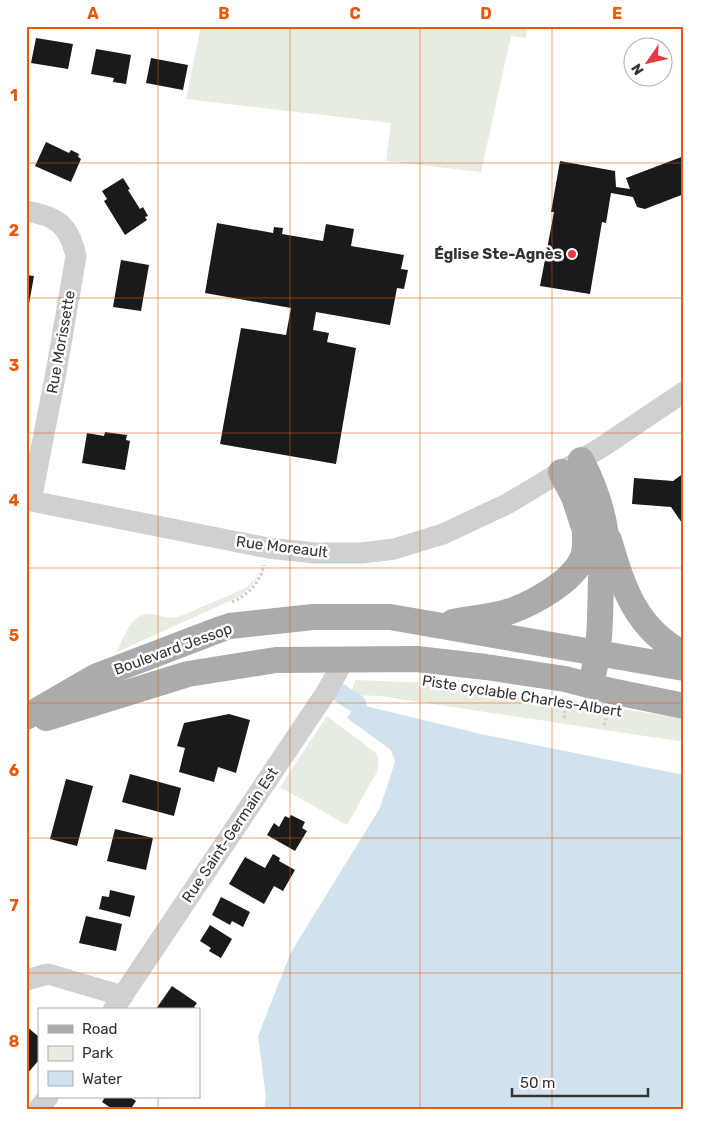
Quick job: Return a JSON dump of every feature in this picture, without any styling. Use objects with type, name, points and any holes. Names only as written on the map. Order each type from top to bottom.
[{"type":"main road","points":[[571,466],[594,487],[600,579],[601,624],[598,653],[582,694]]},
{"type":"main road","points":[[438,625],[509,611],[530,602],[561,584],[582,560],[585,548],[596,531]]},
{"type":"main road","points":[[596,531],[643,621],[662,641],[684,654]]},
{"type":"main road","name":"Boulevard Jessop","points":[[26,718],[95,677],[230,626],[313,617],[390,617],[684,668]]},
{"type":"main road","name":"Boulevard Jessop","points":[[26,725],[188,674],[276,660],[345,658],[417,659],[486,667],[565,679],[582,694],[684,706]]},
{"type":"street","name":"Rue Morissette","points":[[26,210],[53,218],[67,230],[73,242],[76,256],[57,367],[29,501]]},
{"type":"street","points":[[571,466],[684,392]]},
{"type":"street","name":"Rue Moreault","points":[[29,501],[268,548],[315,553],[362,553],[394,549],[443,534],[507,504],[571,466]]},
{"type":"street","name":"Rue Saint-Germain Est","points":[[118,1003],[321,699],[345,658]]},
{"type":"street","points":[[26,980],[48,974],[118,1003]]},
{"type":"street","points":[[38,1110],[47,1098]]},
{"type":"path","points":[[229,604],[246,595],[257,583],[263,569],[268,548]]},
{"type":"path","name":"Piste cyclable Charles-Albert","points":[[556,700],[566,702],[582,694]]},
{"type":"path","points":[[564,718],[566,702]]},
{"type":"path","name":"Piste cyclable Charles-Albert","points":[[604,725],[608,709],[617,711]]},
{"type":"green space","points":[[201,26],[528,26],[526,38],[511,36],[481,172],[386,161],[391,123],[186,99]]},
{"type":"green space","points":[[261,568],[252,585],[236,598],[117,652],[130,625],[141,616],[148,614],[170,618],[183,615],[246,588],[255,579]]},
{"type":"green space","points":[[355,680],[478,685],[684,719],[684,742],[380,696],[351,695]]},
{"type":"green space","points":[[327,716],[376,753],[378,757],[378,770],[347,825],[280,787]]},
{"type":"water","points":[[357,704],[481,734],[684,775],[684,1110],[264,1110],[266,1097],[258,1036],[291,952],[380,808],[395,762],[391,750],[347,718]]},
{"type":"building","points":[[36,38],[73,44],[68,69],[31,63]]},
{"type":"building","points":[[96,49],[131,55],[126,84],[113,82],[114,78],[91,74]]},
{"type":"building","points":[[151,58],[188,65],[183,90],[146,83]]},
{"type":"building","points":[[46,142],[69,153],[71,150],[79,154],[78,157],[81,159],[71,182],[35,166]]},
{"type":"building","name":"Église Ste-Agnès","points":[[684,156],[684,194],[645,209],[637,207],[633,197],[611,193],[606,223],[602,222],[590,294],[540,286],[554,212],[551,212],[560,161],[615,171],[616,187],[630,189],[626,178]]},
{"type":"building","points":[[123,178],[140,209],[143,207],[148,216],[145,217],[147,220],[125,235],[104,201],[107,199],[102,191]]},
{"type":"building","points":[[217,223],[273,233],[274,227],[283,228],[282,234],[323,241],[326,224],[354,229],[351,246],[404,255],[401,269],[408,270],[404,289],[397,288],[390,325],[316,312],[313,330],[329,333],[327,342],[356,348],[336,464],[220,444],[241,328],[286,335],[291,308],[205,293]]},
{"type":"building","points":[[121,260],[149,265],[141,311],[113,307]]},
{"type":"building","points":[[26,275],[34,276],[27,315],[26,315]]},
{"type":"building","points":[[105,432],[127,435],[126,440],[130,441],[125,470],[82,463],[87,433],[104,436]]},
{"type":"building","points":[[684,473],[684,521],[682,523],[671,507],[632,504],[634,478],[673,481]]},
{"type":"building","points":[[229,714],[250,720],[236,773],[218,767],[214,782],[179,772],[185,748],[177,746],[184,723]]},
{"type":"building","points":[[130,774],[181,788],[174,816],[122,802]]},
{"type":"building","points":[[66,779],[93,786],[77,846],[50,839]]},
{"type":"building","points":[[291,815],[305,822],[302,828],[307,831],[295,851],[267,835],[274,823],[279,827],[285,816],[289,818]]},
{"type":"building","points":[[115,829],[153,838],[146,870],[107,861]]},
{"type":"building","points":[[273,854],[280,858],[279,861],[295,870],[283,891],[274,886],[264,904],[229,884],[245,857],[265,868]]},
{"type":"building","points":[[110,890],[135,896],[130,917],[99,909],[102,896],[109,897]]},
{"type":"building","points":[[221,897],[250,912],[243,927],[232,921],[230,925],[212,915]]},
{"type":"building","points":[[86,916],[122,924],[116,951],[79,943]]},
{"type":"building","points":[[210,925],[232,939],[221,958],[209,951],[211,948],[200,941]]},
{"type":"building","points":[[172,986],[197,1003],[194,1007],[195,1008],[157,1008]]},
{"type":"building","points":[[26,1026],[38,1036],[38,1061],[26,1075]]},
{"type":"building","points":[[104,1098],[132,1098],[136,1101],[130,1110],[120,1110],[116,1107],[114,1110],[102,1102]]},
{"type":"waterway","points":[[340,693],[357,704]]},
{"type":"place","name":"Église Ste-Agnès","points":[[572,254]]}]
